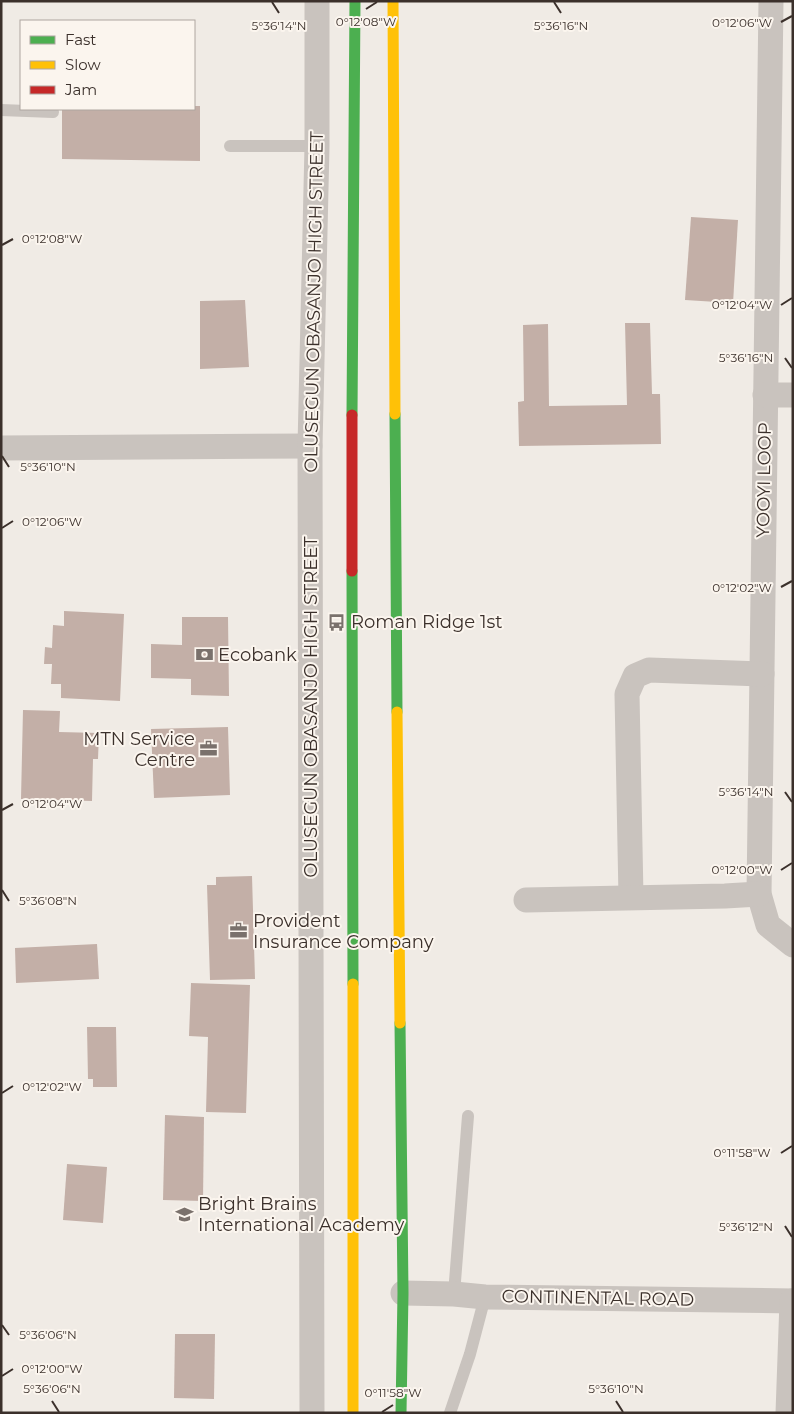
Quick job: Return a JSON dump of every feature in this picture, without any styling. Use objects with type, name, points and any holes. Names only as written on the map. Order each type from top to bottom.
[{"type":"main road","name":"OLUSEGUN OBASANJO HIGH STREET","points":[[353,1413],[352,468],[355,1]]},
{"type":"main road","points":[[393,1],[395,488],[403,1293],[401,1413]]},
{"type":"street","name":"OLUSEGUN OBASANJO HIGH STREET","points":[[312,1413],[310,446],[317,146],[317,1]]},
{"type":"street","name":"YOOYI LOOP","points":[[772,1],[759,894],[768,925],[793,945]]},
{"type":"street","points":[[766,395],[793,395]]},
{"type":"street","points":[[1,448],[310,446]]},
{"type":"street","points":[[631,897],[627,694],[635,676],[650,670],[762,674]]},
{"type":"street","points":[[526,900],[759,894]]},
{"type":"street","name":"CONTINENTAL ROAD","points":[[403,1293],[485,1297],[792,1301]]},
{"type":"street","points":[[788,1413],[792,1301]]},
{"type":"lane","points":[[1,110],[53,112]]},
{"type":"lane","points":[[230,146],[317,146]]},
{"type":"lane","points":[[454,1294],[468,1116]]},
{"type":"lane","points":[[450,1413],[470,1354],[485,1297]]},
{"type":"building","points":[[195,106],[200,106],[200,161],[62,159],[62,110],[195,110]]},
{"type":"building","points":[[691,217],[738,220],[733,303],[685,300]]},
{"type":"building","points":[[245,300],[249,367],[200,369],[200,301]]},
{"type":"building","points":[[625,323],[650,323],[652,394],[660,394],[661,444],[519,446],[518,402],[524,401],[523,325],[548,324],[549,406],[627,405]]},
{"type":"building","points":[[64,611],[124,614],[120,701],[61,698],[61,684],[51,684],[52,664],[44,664],[45,647],[52,648],[53,625],[64,626]]},
{"type":"building","points":[[182,617],[228,617],[229,696],[191,695],[191,679],[151,678],[151,644],[182,645]]},
{"type":"building","points":[[23,710],[60,711],[59,732],[99,733],[98,759],[93,759],[92,801],[21,799]]},
{"type":"building","points":[[228,727],[230,795],[154,798],[151,729]]},
{"type":"building","points":[[252,876],[255,979],[210,980],[207,885],[216,885],[216,877]]},
{"type":"building","points":[[97,944],[99,979],[16,983],[15,948]]},
{"type":"building","points":[[191,983],[250,985],[246,1113],[206,1112],[208,1037],[189,1036]]},
{"type":"building","points":[[87,1027],[116,1027],[117,1087],[93,1087],[93,1079],[88,1079]]},
{"type":"building","points":[[165,1115],[204,1117],[203,1201],[163,1200]]},
{"type":"building","points":[[67,1164],[107,1167],[103,1223],[63,1220]]},
{"type":"building","points":[[175,1334],[215,1334],[214,1399],[174,1398]]},
{"type":"traffic: fast","points":[[352,415],[355,1]]},
{"type":"traffic: fast","points":[[395,414],[397,712]]},
{"type":"traffic: fast","points":[[352,571],[353,984]]},
{"type":"traffic: fast","points":[[400,1023],[403,1293],[401,1413]]},
{"type":"traffic: slow","points":[[393,1],[395,414]]},
{"type":"traffic: slow","points":[[397,712],[400,1023]]},
{"type":"traffic: slow","points":[[353,984],[353,1413]]},
{"type":"traffic: jam","points":[[352,415],[352,571]]},
{"type":"place","name":"Roman Ridge 1st","points":[[337,622]]},
{"type":"place","name":"Ecobank","points":[[204,655]]},
{"type":"place","name":"MTN Service Centre","points":[[209,749]]},
{"type":"place","name":"Provident Insurance Company","points":[[239,931]]},
{"type":"place","name":"Bright Brains International Academy","points":[[184,1214]]}]
